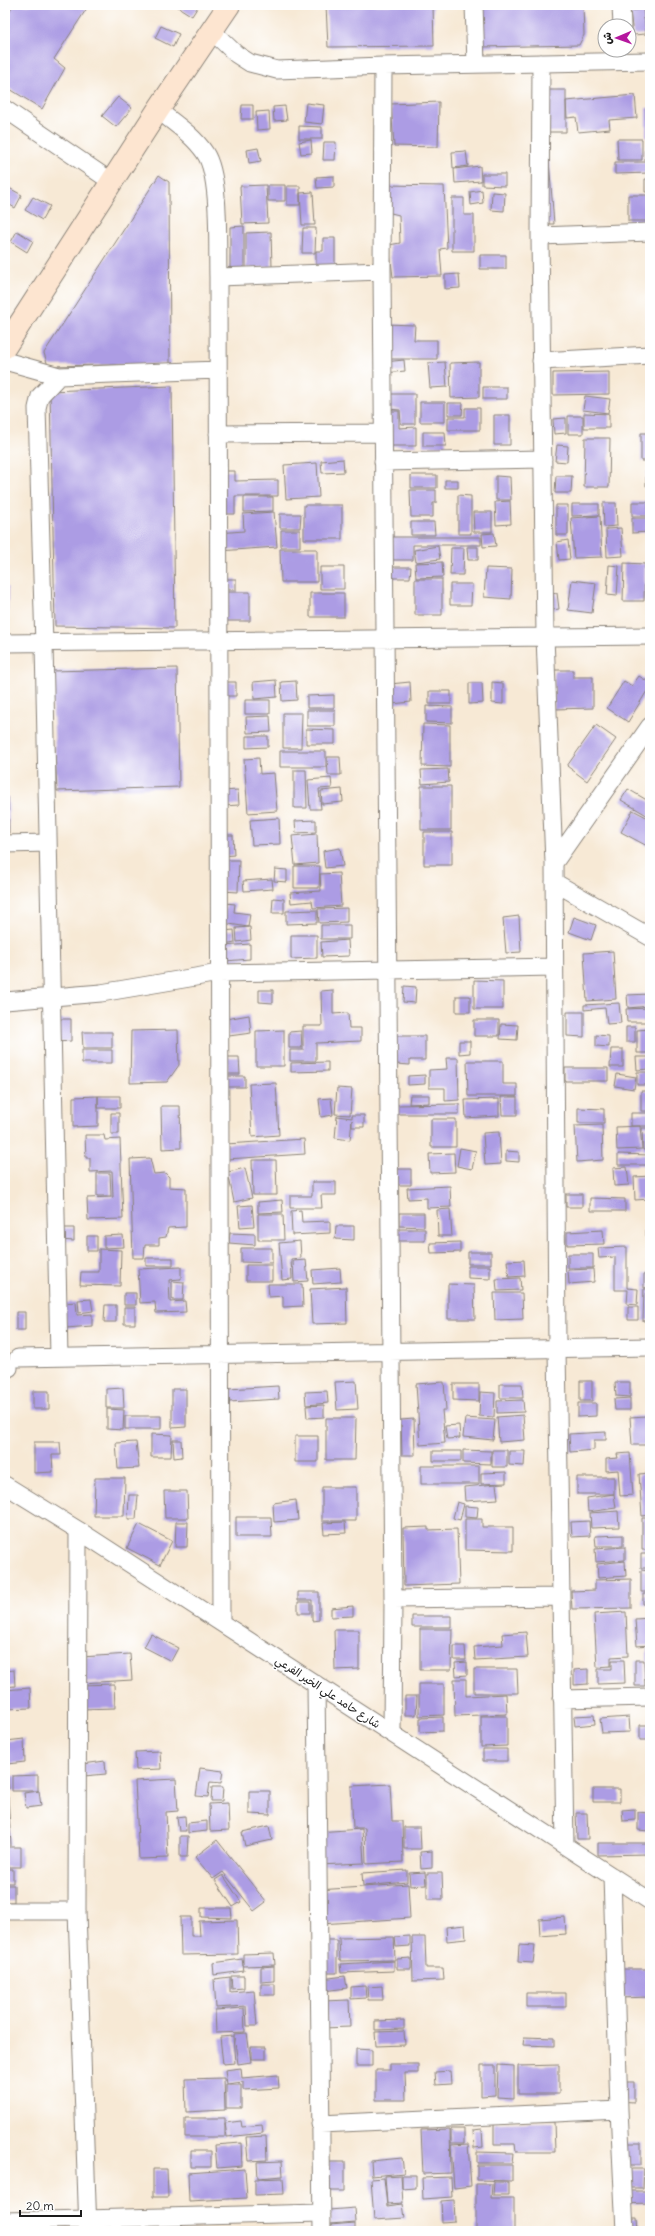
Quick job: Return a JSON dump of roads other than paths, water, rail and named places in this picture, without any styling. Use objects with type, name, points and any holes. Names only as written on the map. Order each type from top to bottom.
[{"type":"main road","points":[[5,347],[158,110],[229,5]]},
{"type":"street","points":[[474,5],[476,64]]},
{"type":"street","points":[[621,5],[622,18]]},
{"type":"street","points":[[212,31],[236,54],[262,67],[288,70],[383,66],[541,63],[600,58]]},
{"type":"street","points":[[634,58],[650,61]]},
{"type":"street","points":[[541,63],[541,361],[545,637],[554,863],[557,1348],[565,1846]]},
{"type":"street","points":[[383,66],[383,462],[393,1599],[392,1733]]},
{"type":"street","points":[[5,109],[112,182]]},
{"type":"street","points":[[158,110],[194,139],[206,155],[214,177],[218,277],[219,1354],[221,1622]]},
{"type":"street","points":[[540,236],[650,232]]},
{"type":"street","points":[[218,277],[382,270]]},
{"type":"street","points":[[541,361],[650,355]]},
{"type":"street","points":[[5,362],[59,376],[218,370]]},
{"type":"street","points":[[59,376],[40,396],[36,408],[44,645],[59,1357]]},
{"type":"street","points":[[218,434],[383,433]]},
{"type":"street","points":[[383,462],[543,458]]},
{"type":"street","points":[[5,644],[44,645],[650,636]]},
{"type":"street","points":[[554,863],[650,726]]},
{"type":"street","points":[[5,844],[48,843]]},
{"type":"street","points":[[554,882],[650,937]]},
{"type":"street","points":[[5,1001],[52,999],[219,974],[554,967]]},
{"type":"street","points":[[11,1364],[59,1357],[650,1347]]},
{"type":"street","name":"شارع حامد علي الخير الفرعي","points":[[5,1485],[221,1622],[650,1901]]},
{"type":"street","points":[[78,1530],[77,1910],[88,2224]]},
{"type":"street","points":[[393,1599],[562,1597]]},
{"type":"street","points":[[316,1684],[322,2231]]},
{"type":"street","points":[[562,1699],[650,1697]]},
{"type":"street","points":[[612,1876],[619,2110],[625,2231]]},
{"type":"street","points":[[5,1911],[77,1910]]},
{"type":"street","points":[[320,2124],[619,2110]]},
{"type":"street","points":[[5,2221],[88,2224],[322,2213]]}]
